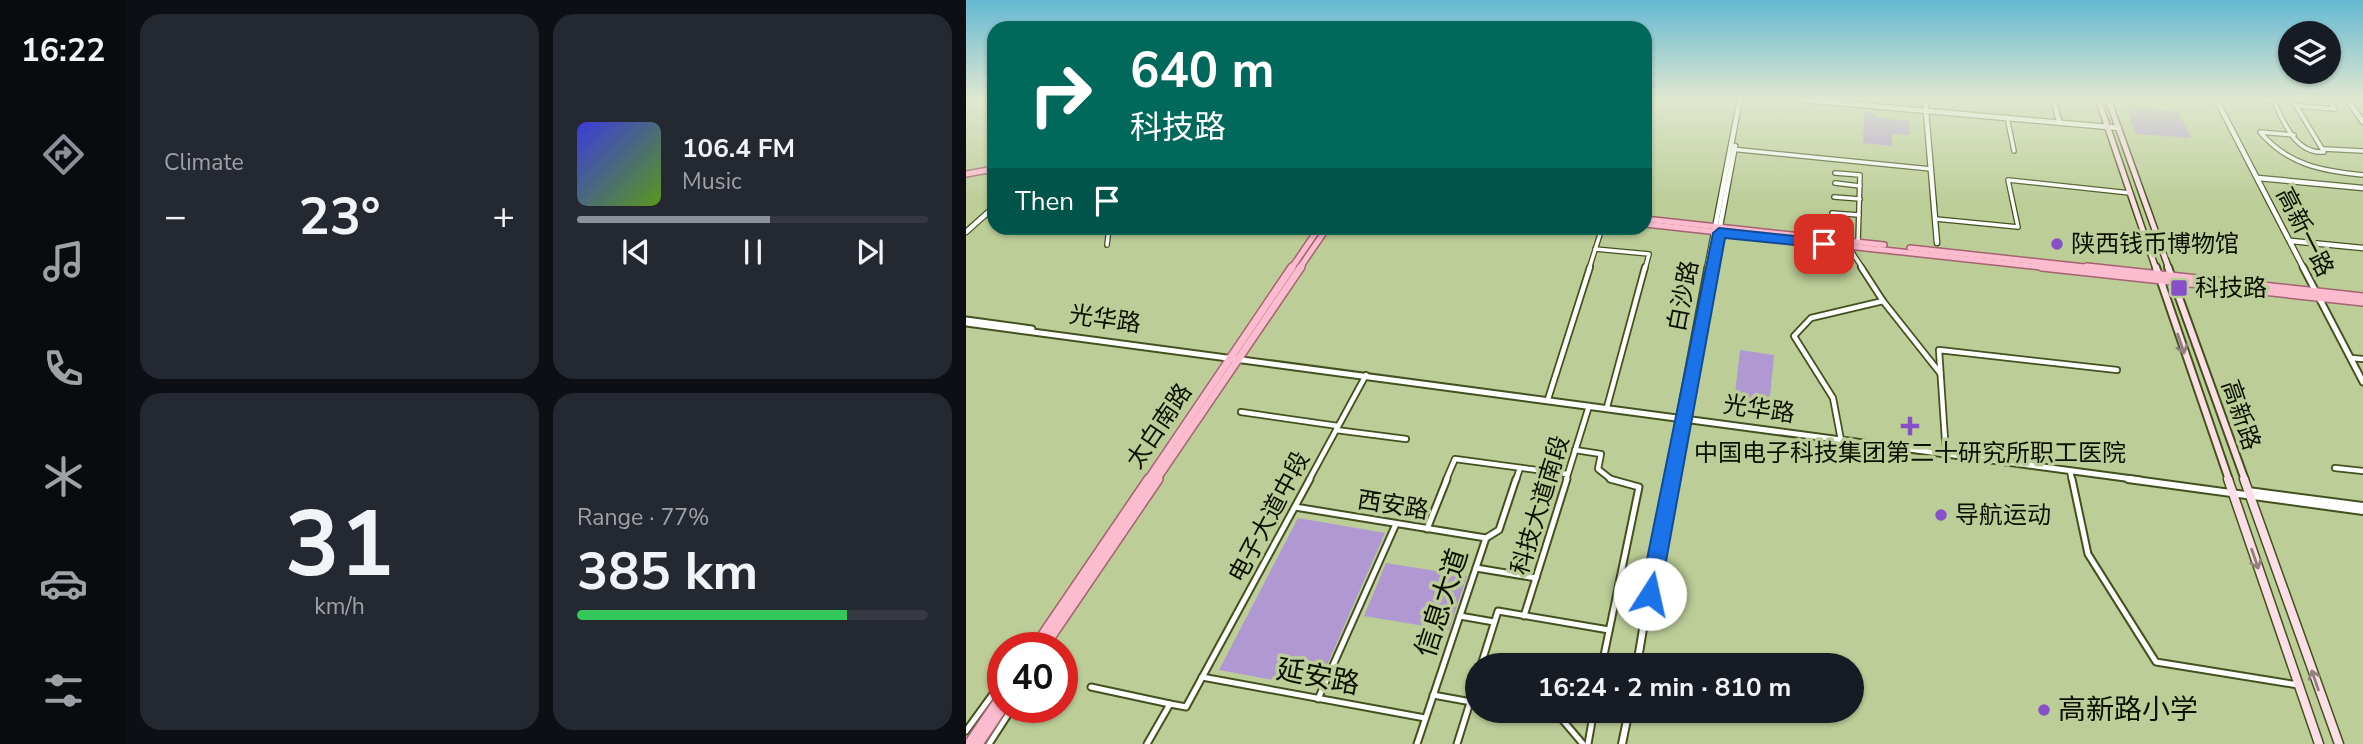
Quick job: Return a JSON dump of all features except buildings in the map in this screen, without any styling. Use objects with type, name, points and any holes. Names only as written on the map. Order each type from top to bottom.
[{"type":"main road","name":"高新路","points":[[2111,134],[2319,744]]},
{"type":"main road","name":"高新路","points":[[2120,134],[2339,744]]},
{"type":"main road","points":[[966,172],[987,169]]},
{"type":"main road","points":[[1652,223],[1848,246],[2159,276]]},
{"type":"main road","points":[[1717,230],[1858,242],[2363,300]]},
{"type":"main road","name":"太白南路","points":[[1055,632],[1313,235]]},
{"type":"main road","name":"太白南路","points":[[1043,632],[1322,235]]},
{"type":"main road","points":[[969,744],[987,718]]},
{"type":"main road","points":[[978,744],[992,723]]},
{"type":"street","name":"白沙路","points":[[1639,653],[1667,500],[1672,488],[1682,418],[1735,134]]},
{"type":"street","points":[[1928,134],[1937,243]]},
{"type":"street","points":[[2010,134],[2014,151]]},
{"type":"street","name":"高新一路","points":[[2234,134],[2363,382]]},
{"type":"street","points":[[2261,134],[2275,150],[2306,167],[2363,175]]},
{"type":"street","points":[[2279,134],[2294,135],[2308,151],[2363,151]]},
{"type":"street","points":[[2315,134],[2324,149]]},
{"type":"street","points":[[1732,149],[1932,169]]},
{"type":"street","points":[[1835,173],[1860,175],[1858,242]]},
{"type":"street","points":[[2258,178],[2363,188]]},
{"type":"street","points":[[1936,219],[2018,228],[2008,180],[2130,192]]},
{"type":"street","points":[[1835,183],[1860,186]]},
{"type":"street","points":[[1834,197],[1860,199]]},
{"type":"street","points":[[1832,213],[1859,215]]},
{"type":"street","points":[[966,234],[987,215]]},
{"type":"street","points":[[1107,245],[1108,235]]},
{"type":"street","points":[[1548,399],[1600,235]]},
{"type":"street","points":[[2291,241],[2363,248]]},
{"type":"street","points":[[1848,246],[1883,301],[1941,374]]},
{"type":"street","points":[[1595,248],[1649,254],[1607,407]]},
{"type":"street","points":[[1841,440],[1833,398],[1794,336],[1811,318],[1883,301]]},
{"type":"street","name":"光华路","points":[[966,322],[2363,509]]},
{"type":"street","points":[[1946,455],[1939,350],[2117,370]]},
{"type":"street","points":[[2351,358],[2363,359]]},
{"type":"street","name":"电子大道中段","points":[[1170,704],[1186,708],[1366,375]]},
{"type":"street","name":"科技大道南段","points":[[1524,616],[1589,405]]},
{"type":"street","points":[[1241,412],[1406,439]]},
{"type":"street","points":[[1575,450],[1601,454],[1598,469],[1614,482],[1639,487],[1604,653]]},
{"type":"street","points":[[1427,529],[1455,458],[1567,474]]},
{"type":"street","name":"信息大道","points":[[1417,744],[1486,538],[1499,530],[1520,468]]},
{"type":"street","points":[[2335,468],[2363,471]]},
{"type":"street","points":[[2070,471],[2088,554],[2156,662],[2299,685]]},
{"type":"street","name":"西安路","points":[[1294,507],[1486,538]]},
{"type":"street","points":[[1318,699],[1396,524]]},
{"type":"street","points":[[1476,568],[1536,578]]},
{"type":"street","points":[[1485,653],[1497,611],[1609,630]]},
{"type":"street","points":[[1460,616],[1494,622]]},
{"type":"street","points":[[1042,632],[1047,626]]},
{"type":"street","name":"延安路","points":[[1202,677],[1425,718]]},
{"type":"street","points":[[1091,687],[1170,704],[1147,744]]},
{"type":"street","points":[[1433,695],[1465,701]]},
{"type":"street","points":[[966,732],[987,702]]},
{"type":"street","points":[[989,744],[1003,723]]},
{"type":"street","points":[[1457,744],[1466,723]]},
{"type":"street","points":[[1566,723],[1585,744]]},
{"type":"street","points":[[1585,744],[1591,723]]},
{"type":"street","points":[[1622,744],[1626,723]]},
{"type":"shaded area","points":[[1863,134],[1910,134],[1892,134],[1892,146],[1863,143]]},
{"type":"shaded area","points":[[2136,134],[2189,134],[2191,138]]},
{"type":"shaded area","points":[[1740,350],[1774,355],[1769,407],[1734,403]]},
{"type":"shaded area","points":[[1298,518],[1385,533],[1317,688],[1219,670]]},
{"type":"shaded area","points":[[1386,563],[1467,576],[1449,630],[1364,616]]},
{"type":"place","name":"陕西钱币博物馆","points":[[2057,244]]},
{"type":"place","name":"科技路","points":[[2179,288]]},
{"type":"place","name":"中国电子科技集团第二十研究所职工医院","points":[[1910,426]]},
{"type":"place","name":"导航运动","points":[[1941,515]]},
{"type":"place","name":"高新路小学","points":[[2044,710]]},
{"type":"route","points":[[1650,594],[1719,233],[1824,244]]}]
